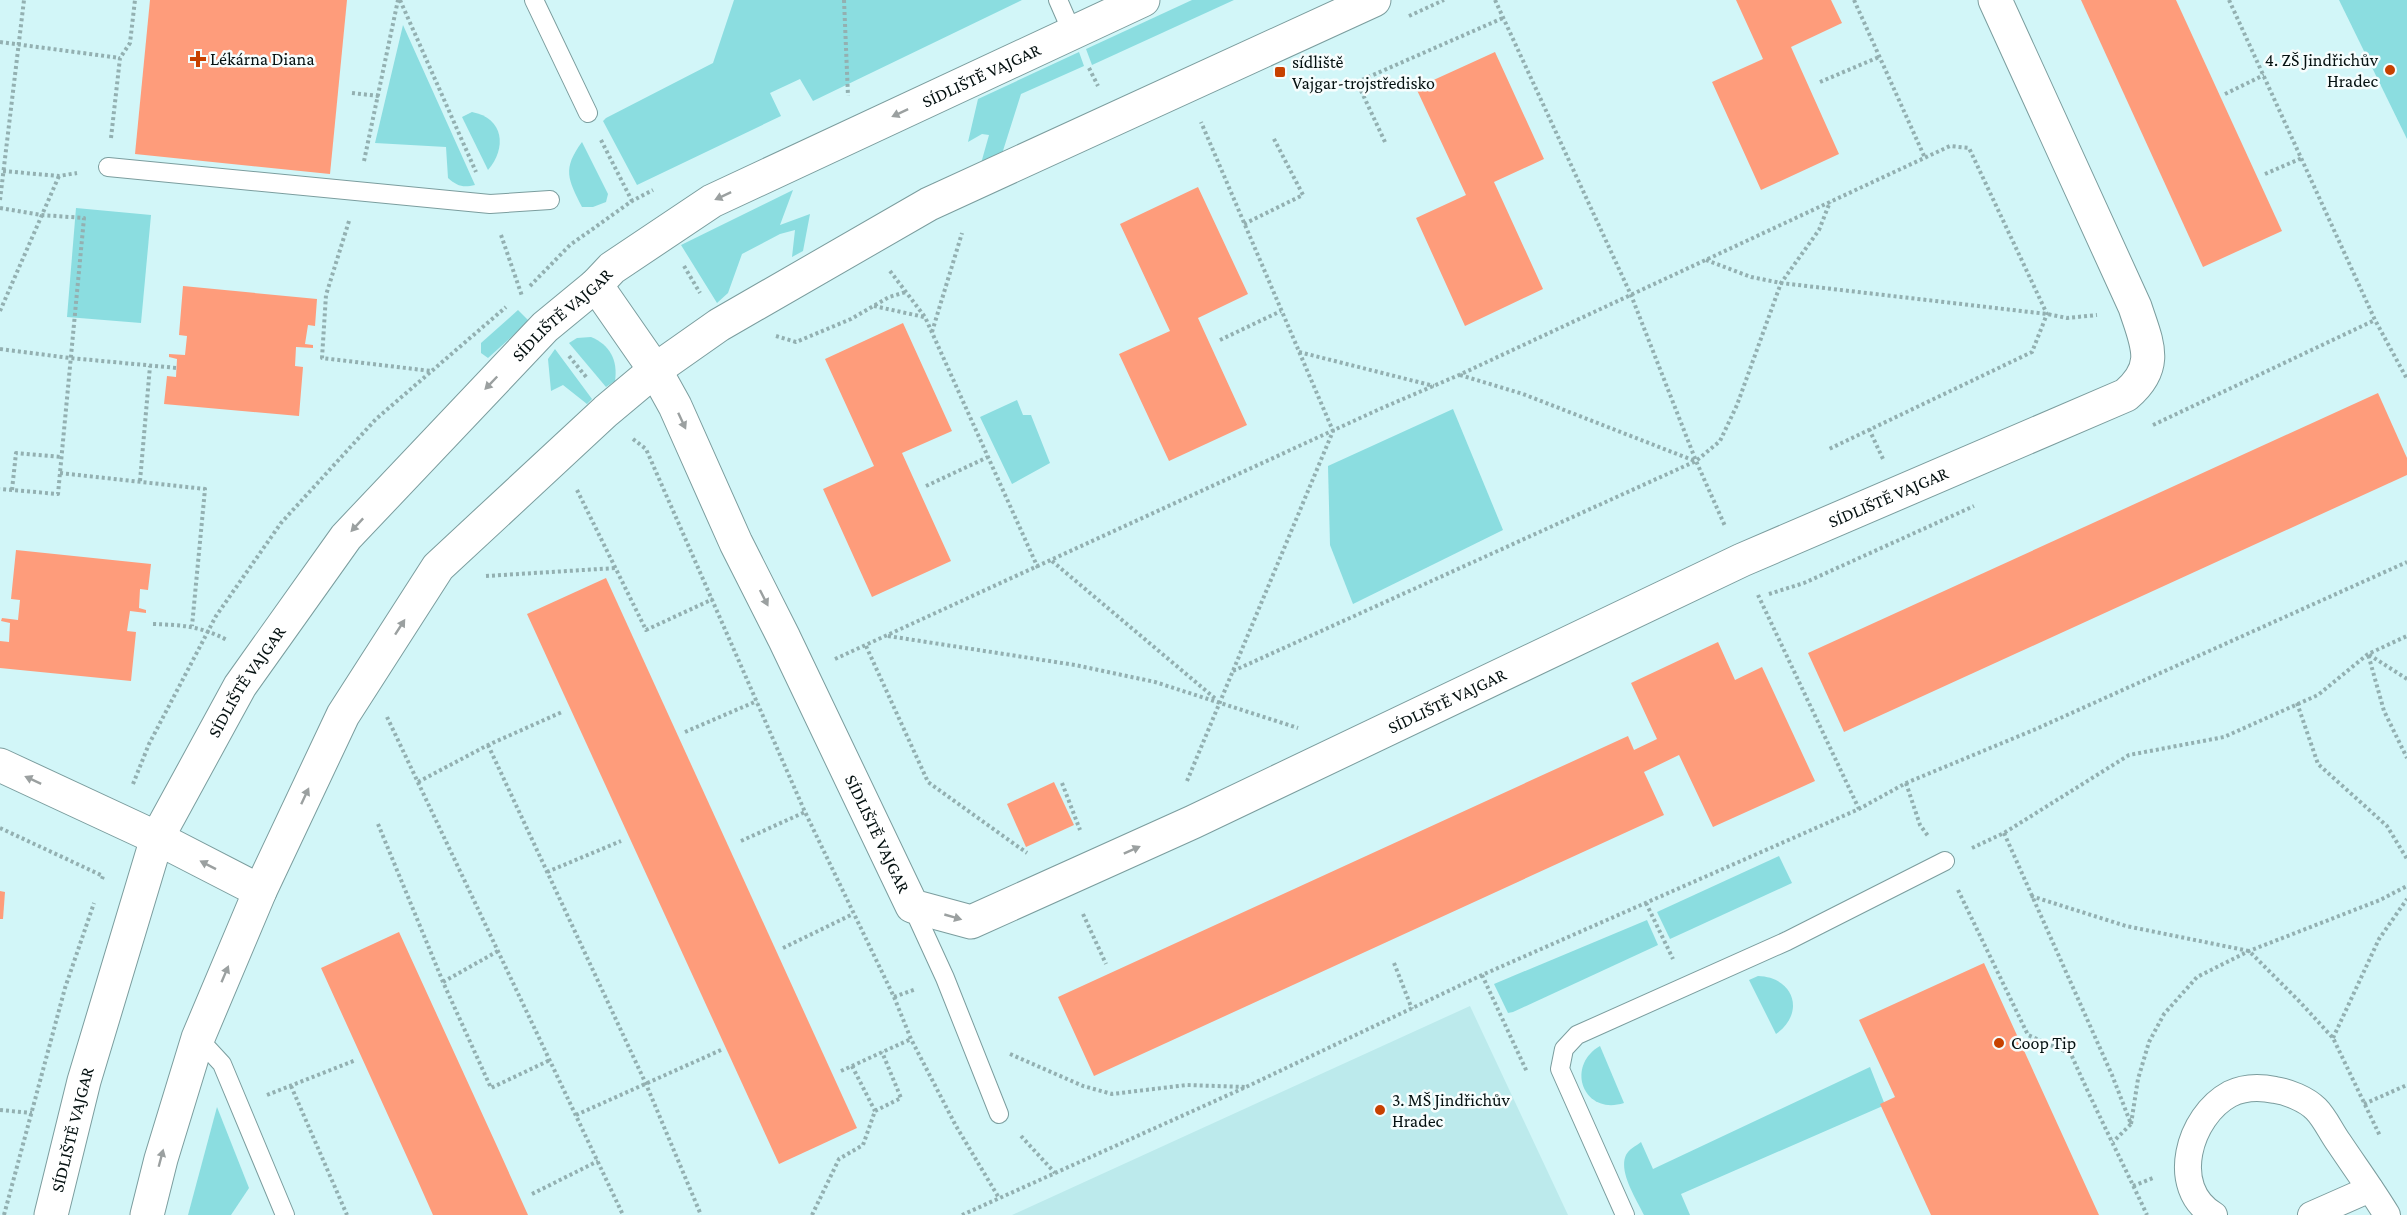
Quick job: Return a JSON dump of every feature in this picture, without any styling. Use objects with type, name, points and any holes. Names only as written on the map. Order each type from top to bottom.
[{"type":"street","name":"SÍDLIŠTĚ VAJGAR","points":[[51,1215],[84,1081],[157,838],[240,686],[346,537],[545,327],[596,285],[612,268],[663,233],[712,201],[1143,0]]},
{"type":"street","points":[[147,1215],[161,1159],[198,1038],[260,891],[343,715],[438,567],[606,411],[655,370],[719,325],[929,204],[1374,0]]},
{"type":"street","name":"SÍDLIŠTĚ VAJGAR","points":[[596,285],[655,370],[675,406],[736,543],[912,906],[971,922],[1193,822],[1742,560],[2126,395],[2136,386],[2147,370],[2147,347],[2135,307],[1995,0]]},
{"type":"street","points":[[0,765],[157,838],[260,891]]},
{"type":"street","points":[[2214,1215],[2207,1211],[2191,1189],[2187,1163],[2194,1137],[2209,1111],[2231,1094],[2259,1087],[2287,1092],[2315,1108],[2387,1215]]},
{"type":"street","points":[[2312,1215],[2370,1189]]},
{"type":"lane","points":[[534,0],[588,113]]},
{"type":"lane","points":[[1058,0],[1072,32]]},
{"type":"lane","points":[[108,167],[490,204],[550,200]]},
{"type":"lane","points":[[1624,1215],[1560,1068],[1564,1049],[1577,1035],[1787,941],[1945,861]]},
{"type":"lane","points":[[912,906],[969,1037],[999,1114]]},
{"type":"lane","points":[[198,1038],[222,1064],[285,1215]]},
{"type":"path","points":[[0,200],[24,0]]},
{"type":"path","points":[[3,171],[59,176],[108,167],[120,58],[130,43],[135,0]]},
{"type":"path","points":[[399,0],[358,192],[326,294],[322,358],[432,372]]},
{"type":"path","points":[[399,0],[490,204],[521,294],[545,327],[585,374],[606,411],[622,430],[646,449],[805,812],[894,998],[910,1039],[956,1126],[999,1198]]},
{"type":"path","points":[[844,0],[848,96]]},
{"type":"path","points":[[1495,0],[1631,295],[1696,461],[1727,529]]},
{"type":"path","points":[[1854,0],[1925,158]]},
{"type":"path","points":[[2229,0],[2375,320],[2407,379]]},
{"type":"path","points":[[1385,142],[1357,82],[1503,18]]},
{"type":"path","points":[[1072,32],[1113,119]]},
{"type":"path","points":[[0,42],[120,58]]},
{"type":"path","points":[[1820,82],[1879,57]]},
{"type":"path","points":[[2225,94],[2264,75]]},
{"type":"path","points":[[352,93],[379,96]]},
{"type":"path","points":[[99,887],[118,820],[149,744],[208,630],[281,523],[376,419],[521,294],[570,244],[632,201],[588,113]]},
{"type":"path","points":[[1193,822],[1183,790],[1333,431],[1198,116]]},
{"type":"path","points":[[1244,224],[1303,195],[1273,137]]},
{"type":"path","points":[[834,660],[1459,375],[1950,146],[1969,148],[2047,314],[2032,352],[1827,450]]},
{"type":"path","points":[[2265,174],[2302,158]]},
{"type":"path","points":[[0,311],[59,176]]},
{"type":"path","points":[[641,196],[719,325]]},
{"type":"path","points":[[1233,671],[1696,461],[1720,441],[1737,405],[1780,283],[1819,230],[1830,202]]},
{"type":"path","points":[[0,208],[41,215],[84,218],[58,494],[0,489]]},
{"type":"path","points":[[932,332],[965,224]]},
{"type":"path","points":[[1706,260],[1751,276],[1780,283],[2067,318],[2135,307]]},
{"type":"path","points":[[889,268],[925,317],[1038,568]]},
{"type":"path","points":[[768,334],[796,342],[851,319],[889,297],[906,292]]},
{"type":"path","points":[[874,306],[925,317]]},
{"type":"path","points":[[1220,340],[1281,311]]},
{"type":"path","points":[[2151,426],[2375,320]]},
{"type":"path","points":[[0,349],[177,368]]},
{"type":"path","points":[[1298,352],[1434,386]]},
{"type":"path","points":[[140,481],[150,366]]},
{"type":"path","points":[[1459,375],[1523,394],[1696,461]]},
{"type":"path","points":[[12,490],[16,453],[61,457]]},
{"type":"path","points":[[926,486],[988,457]]},
{"type":"path","points":[[60,473],[205,489],[192,626]]},
{"type":"path","points":[[575,486],[646,630],[713,599]]},
{"type":"path","points":[[1859,809],[1759,597],[1804,583],[1979,504]]},
{"type":"path","points":[[1052,561],[1220,702]]},
{"type":"path","points":[[962,1215],[1246,1088],[1412,1009],[1646,903],[1859,809],[1906,783],[2036,729],[2407,562]]},
{"type":"path","points":[[479,577],[616,568]]},
{"type":"path","points":[[153,624],[192,626],[208,630]]},
{"type":"path","points":[[887,636],[1075,664],[1155,681],[1352,746]]},
{"type":"path","points":[[2131,1124],[2004,833],[2083,786],[2129,755],[2224,737],[2318,695],[2368,654],[2407,636]]},
{"type":"path","points":[[866,646],[928,782],[1030,855]]},
{"type":"path","points":[[2368,654],[2407,679]]},
{"type":"path","points":[[2368,654],[2384,711],[2407,758]]},
{"type":"path","points":[[368,676],[623,1215]]},
{"type":"path","points":[[685,732],[757,701]]},
{"type":"path","points":[[2297,703],[2318,764],[2387,826],[2407,859]]},
{"type":"path","points":[[418,782],[488,745],[562,712]]},
{"type":"path","points":[[488,745],[646,1084],[701,1215]]},
{"type":"path","points":[[1062,783],[1081,834]]},
{"type":"path","points":[[1906,783],[1920,825],[1945,861],[2028,1035],[2072,1054],[2147,1215]]},
{"type":"path","points":[[741,841],[805,812]]},
{"type":"path","points":[[378,824],[443,982],[491,1088],[550,1060]]},
{"type":"path","points":[[0,828],[103,876]]},
{"type":"path","points":[[547,872],[621,841]]},
{"type":"path","points":[[2113,1142],[2131,1124],[2138,1079],[2149,1042],[2164,1014],[2197,977],[2249,951],[2380,900],[2407,886]]},
{"type":"path","points":[[2031,896],[2126,926],[2249,951],[2332,1038],[2365,1104],[2407,1085]]},
{"type":"path","points":[[4,1215],[65,988],[95,898]]},
{"type":"path","points":[[2332,1038],[2379,939],[2407,898]]},
{"type":"path","points":[[1646,903],[1686,986]]},
{"type":"path","points":[[1082,910],[1106,964]]},
{"type":"path","points":[[783,948],[853,914]]},
{"type":"path","points":[[443,982],[498,951]]},
{"type":"path","points":[[1394,963],[1412,1009]]},
{"type":"path","points":[[969,1037],[1083,1086],[1112,1094],[1187,1085],[1246,1088]]},
{"type":"path","points":[[841,1071],[910,1039]]},
{"type":"path","points":[[576,1115],[721,1050]]},
{"type":"path","points":[[812,1215],[839,1159],[863,1144],[875,1111],[901,1098],[882,1052]]},
{"type":"path","points":[[347,1215],[291,1086],[356,1060]]},
{"type":"path","points":[[852,1066],[875,1111]]},
{"type":"path","points":[[0,1110],[32,1113]]},
{"type":"path","points":[[999,1114],[1055,1173]]},
{"type":"path","points":[[531,1194],[598,1161]]},
{"type":"shaded area","points":[[734,0],[1022,0],[813,101],[800,79],[770,93],[781,116],[637,185],[603,121],[713,63]]},
{"type":"shaded area","points":[[1192,0],[1234,0],[1092,65],[1086,49]]},
{"type":"shaded area","name":"4. ZŠ Jindřichův Hradec","points":[[2339,0],[2407,0],[2407,139]]},
{"type":"shaded area","points":[[403,25],[475,185],[460,186],[448,178],[446,147],[375,143]]},
{"type":"shaded area","points":[[1079,52],[1084,66],[1021,94],[1001,157],[980,167],[989,135],[982,134],[968,142],[978,99]]},
{"type":"shaded area","points":[[472,112],[491,120],[499,135],[498,152],[488,170],[462,117]]},
{"type":"shaded area","points":[[582,142],[608,194],[606,202],[593,207],[582,207],[569,174],[572,160]]},
{"type":"shaded area","points":[[793,190],[780,225],[810,214],[803,251],[792,257],[795,230],[780,234],[742,254],[728,293],[717,303],[681,245]]},
{"type":"shaded area","points":[[76,208],[151,215],[141,323],[67,317]]},
{"type":"shaded area","points":[[518,310],[529,321],[488,358],[481,353],[481,343]]},
{"type":"shaded area","points":[[591,337],[608,349],[614,360],[615,381],[606,387],[569,343],[577,338]]},
{"type":"shaded area","points":[[555,349],[592,399],[587,404],[563,385],[551,391],[548,359]]},
{"type":"shaded area","points":[[1017,400],[1023,415],[1031,415],[1050,463],[1012,484],[980,417]]},
{"type":"shaded area","points":[[1453,409],[1503,530],[1353,604],[1330,545],[1328,466]]},
{"type":"shaded area","points":[[1779,856],[1792,883],[1670,939],[1657,912]]},
{"type":"shaded area","points":[[1647,920],[1658,945],[1508,1013],[1494,984]]},
{"type":"shaded area","points":[[1758,976],[1780,983],[1792,997],[1791,1016],[1776,1034],[1749,980]]},
{"type":"shaded area","name":"3. MŠ Jindřichův Hradec","points":[[1470,1006],[1568,1215],[1012,1215]]},
{"type":"shaded area","points":[[1600,1046],[1624,1103],[1610,1105],[1598,1102],[1589,1096],[1584,1087],[1581,1076],[1583,1065],[1589,1055]]},
{"type":"shaded area","points":[[1870,1067],[1885,1105],[1681,1194],[1690,1215],[1644,1215],[1629,1186],[1624,1169],[1626,1155],[1641,1142],[1653,1169]]},
{"type":"shaded area","points":[[217,1107],[249,1188],[231,1215],[188,1215]]},
{"type":"building","points":[[150,0],[347,0],[330,174],[135,154]]},
{"type":"building","points":[[1736,0],[1831,0],[1842,23],[1791,47],[1839,154],[1761,190],[1712,82],[1763,59]]},
{"type":"building","points":[[2081,0],[2176,0],[2282,231],[2203,267]]},
{"type":"building","points":[[1495,52],[1544,159],[1494,182],[1543,289],[1465,326],[1416,218],[1466,195],[1416,88]]},
{"type":"building","points":[[1198,187],[1248,294],[1198,318],[1247,425],[1169,461],[1119,354],[1170,331],[1120,224]]},
{"type":"building","points":[[183,286],[317,299],[315,326],[308,325],[305,344],[313,345],[313,348],[296,347],[295,366],[303,367],[299,416],[164,404],[167,376],[176,377],[177,359],[169,357],[169,354],[185,355],[187,336],[179,335]]},
{"type":"building","points":[[903,323],[952,431],[902,453],[951,561],[872,597],[823,489],[874,466],[825,359]]},
{"type":"building","points":[[2378,393],[2407,458],[2407,475],[1844,732],[1808,653]]},
{"type":"building","points":[[16,550],[151,564],[148,590],[140,589],[139,608],[146,610],[146,613],[130,611],[127,631],[136,632],[131,681],[0,668],[0,641],[9,642],[10,623],[1,621],[2,618],[18,620],[20,600],[11,599]]},
{"type":"building","points":[[606,578],[857,1128],[779,1164],[527,614]]},
{"type":"building","points":[[1718,642],[1735,680],[1762,667],[1815,781],[1713,827],[1679,755],[1644,772],[1664,815],[1094,1076],[1058,997],[1628,736],[1634,750],[1657,739],[1631,683]]},
{"type":"building","points":[[1054,782],[1074,825],[1026,847],[1007,804]]},
{"type":"building","points":[[0,891],[5,892],[3,919],[0,919]]},
{"type":"building","points":[[399,932],[528,1215],[433,1215],[321,968]]},
{"type":"building","points":[[1984,963],[2099,1215],[1931,1215],[1880,1104],[1895,1097],[1859,1020]]},
{"type":"place","name":"Lékárna Diana","points":[[198,59]]},
{"type":"place","name":"4. ZŠ Jindřichův Hradec","points":[[2390,70]]},
{"type":"place","name":"sídliště Vajgar-trojstředisko","points":[[1280,72]]},
{"type":"place","name":"Coop Tip","points":[[1999,1043]]},
{"type":"place","name":"3. MŠ Jindřichův Hradec","points":[[1380,1110]]}]
